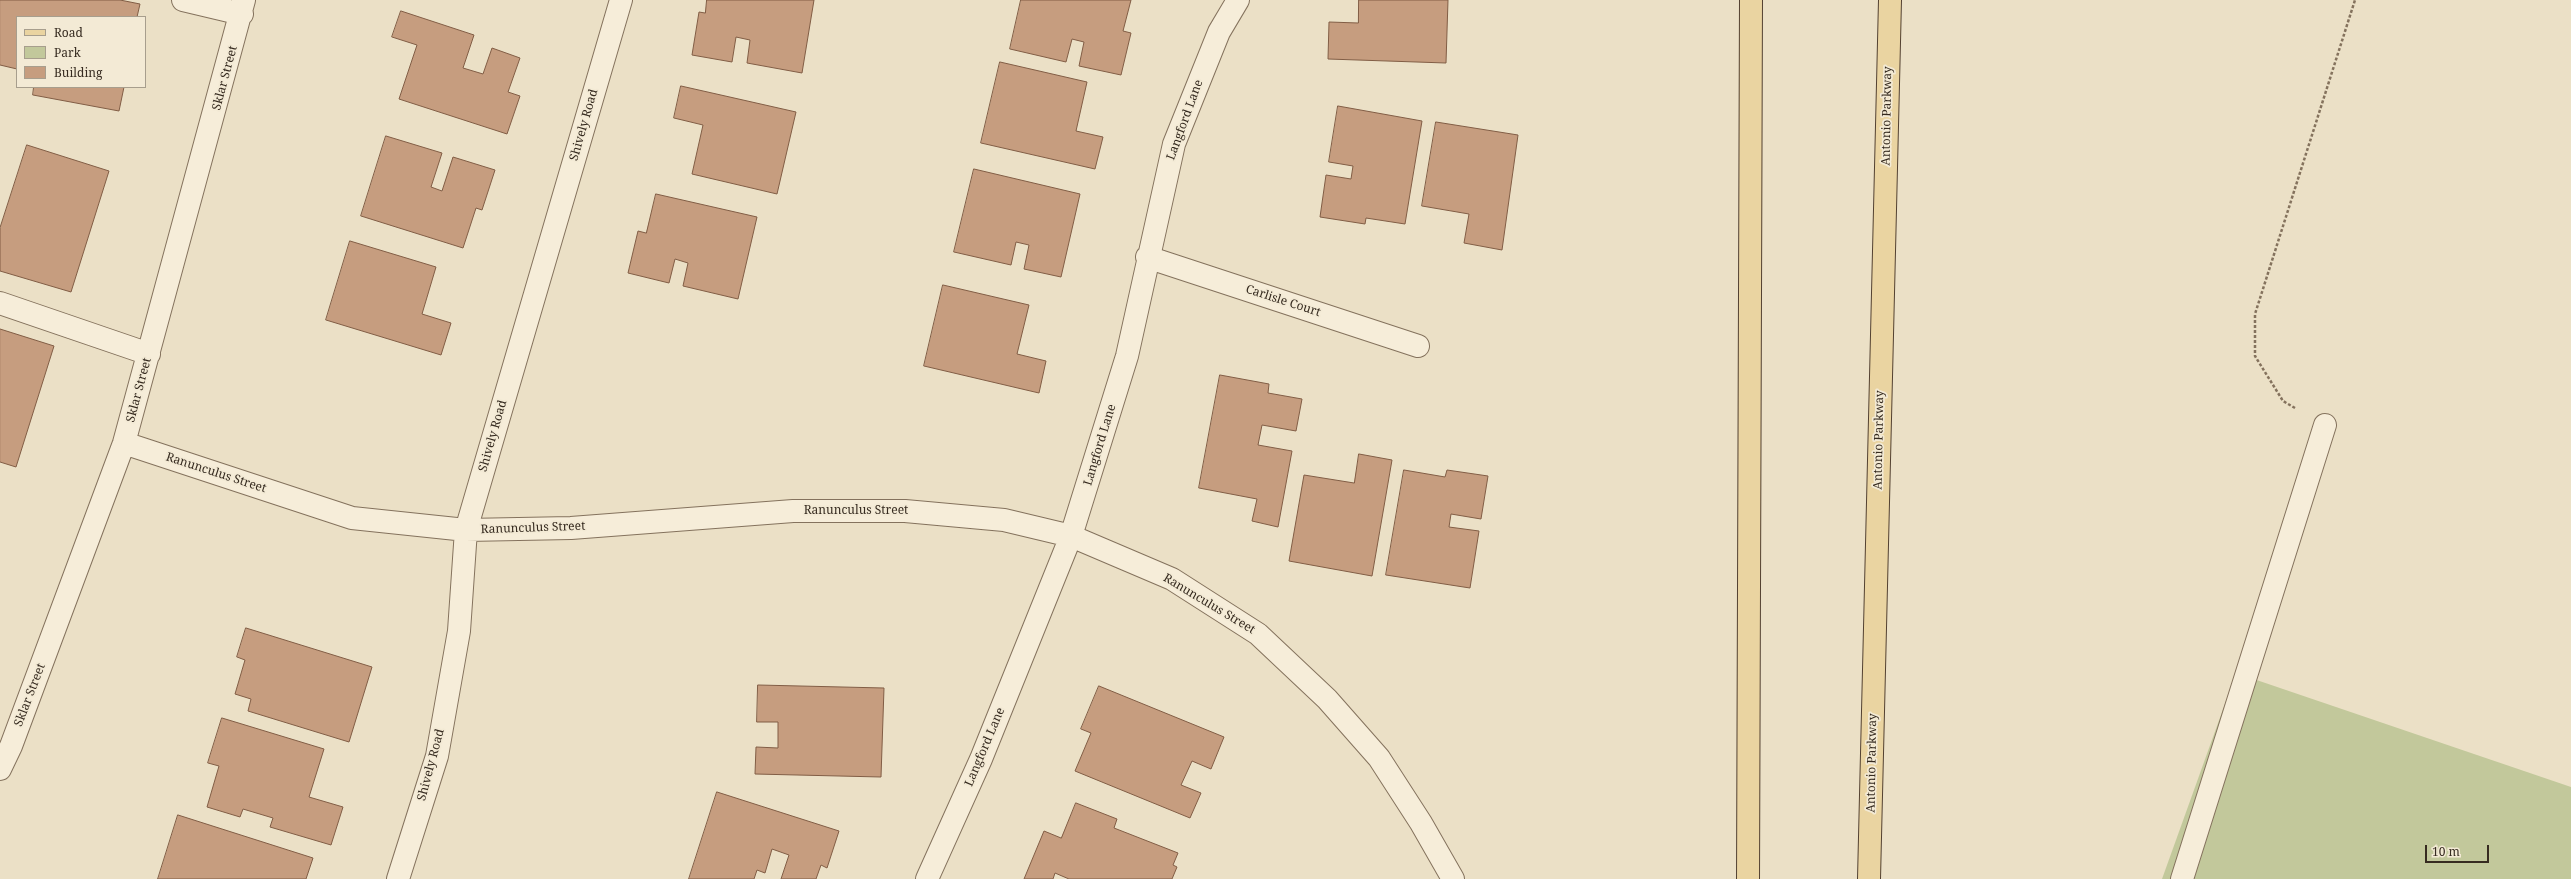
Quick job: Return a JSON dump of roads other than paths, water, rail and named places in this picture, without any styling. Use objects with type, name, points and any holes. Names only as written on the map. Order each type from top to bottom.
[{"type":"main road","points":[[1748,879],[1751,0]]},
{"type":"main road","name":"Antonio Parkway","points":[[1869,879],[1890,0]]},
{"type":"street","points":[[183,0],[243,7]]},
{"type":"street","name":"Shively Road","points":[[398,879],[437,756],[459,631],[466,530],[621,0]]},
{"type":"street","name":"Langford Lane","points":[[927,879],[981,759],[1071,536],[1127,356],[1147,257],[1174,144],[1219,32],[1238,0]]},
{"type":"street","name":"Sklar Street","points":[[0,769],[14,738],[124,444],[243,7]]},
{"type":"street","name":"Carlisle Court","points":[[1147,257],[1418,346]]},
{"type":"street","points":[[0,303],[149,354]]},
{"type":"street","points":[[2182,879],[2325,425]]},
{"type":"street","name":"Ranunculus Street","points":[[124,444],[352,518],[466,530],[571,528],[793,511],[905,511],[1004,520],[1071,536],[1172,579],[1258,634],[1327,699],[1379,758],[1421,823],[1453,879]]}]
